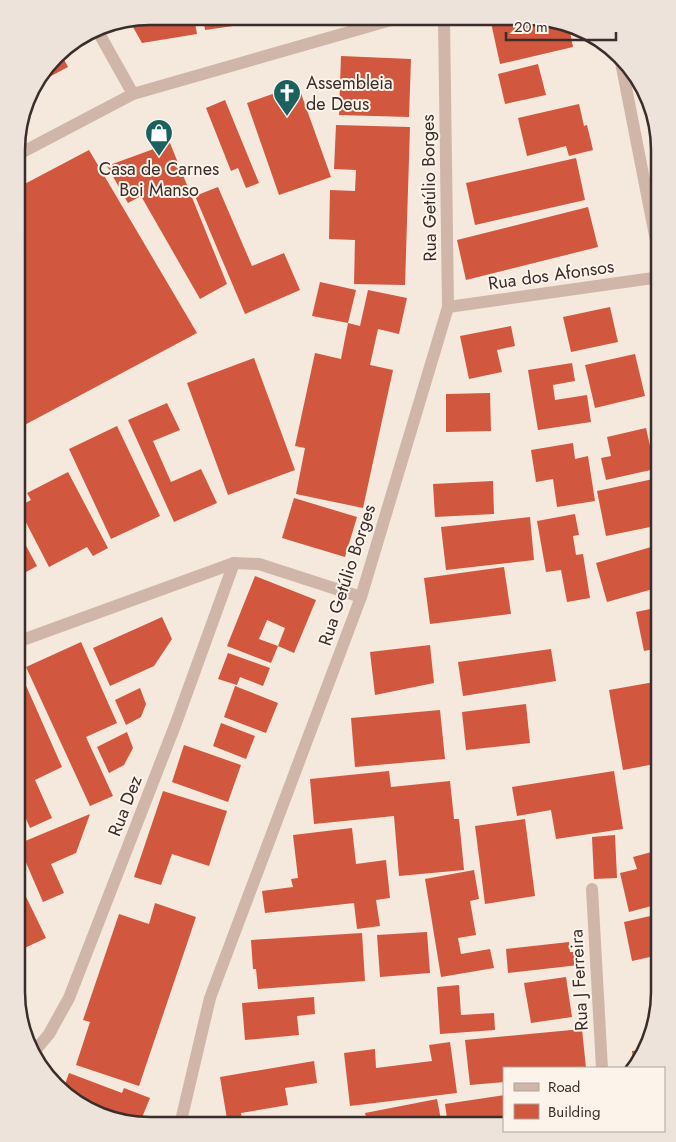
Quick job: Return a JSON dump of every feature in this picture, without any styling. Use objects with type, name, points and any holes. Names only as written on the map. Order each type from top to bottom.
[{"type":"street","points":[[25,151],[133,94],[374,25]]},
{"type":"street","name":"Rua Getúlio Borges","points":[[182,1117],[210,998],[361,597],[448,307],[444,25]]},
{"type":"street","points":[[100,36],[133,94]]},
{"type":"street","points":[[623,72],[651,215]]},
{"type":"street","name":"Rua dos Afonsos","points":[[448,307],[651,278]]},
{"type":"street","points":[[25,639],[234,563],[259,564],[361,597]]},
{"type":"street","name":"Rua Dez","points":[[38,1047],[50,1034],[69,998],[176,723],[234,563]]},
{"type":"street","name":"Rua J Ferreira","points":[[592,889],[602,1067]]},
{"type":"building","points":[[195,25],[197,34],[142,43],[133,26]]},
{"type":"building","points":[[204,25],[240,25],[205,30]]},
{"type":"building","points":[[492,25],[542,26],[570,34],[573,47],[500,64]]},
{"type":"building","points":[[341,56],[411,59],[409,117],[339,115]]},
{"type":"building","points":[[64,60],[68,67],[49,77]]},
{"type":"building","points":[[538,64],[546,95],[505,104],[498,74]]},
{"type":"building","points":[[298,85],[331,177],[279,195],[247,103]]},
{"type":"building","points":[[225,100],[259,183],[246,188],[238,168],[231,171],[206,108]]},
{"type":"building","points":[[579,104],[584,126],[587,125],[593,150],[569,156],[566,146],[527,156],[518,118]]},
{"type":"building","points":[[336,125],[410,127],[405,285],[354,284],[355,240],[329,239],[330,190],[355,191],[356,170],[334,169]]},
{"type":"building","points":[[170,143],[227,284],[200,299],[141,196],[128,203],[107,166]]},
{"type":"building","points":[[89,150],[197,333],[25,425],[25,184]]},
{"type":"building","points":[[576,158],[585,200],[475,225],[466,183]]},
{"type":"building","points":[[218,187],[252,266],[284,253],[300,290],[245,314],[195,196]]},
{"type":"building","points":[[588,207],[598,247],[466,280],[457,240]]},
{"type":"building","points":[[320,282],[356,290],[348,323],[312,316]]},
{"type":"building","points":[[368,290],[407,298],[399,334],[378,329],[370,365],[393,370],[363,508],[296,494],[305,448],[295,446],[315,353],[341,359],[348,323],[360,326]]},
{"type":"building","points":[[610,307],[618,342],[571,352],[563,317]]},
{"type":"building","points":[[511,326],[515,346],[497,350],[502,372],[469,379],[460,336]]},
{"type":"building","points":[[635,354],[645,396],[595,408],[585,365]]},
{"type":"building","points":[[254,358],[295,470],[228,495],[187,383]]},
{"type":"building","points":[[572,363],[575,381],[553,385],[555,400],[587,395],[591,422],[538,430],[528,370]]},
{"type":"building","points":[[490,393],[491,431],[446,432],[446,394]]},
{"type":"building","points":[[167,403],[180,430],[153,441],[171,482],[201,469],[217,503],[174,522],[128,420]]},
{"type":"building","points":[[117,426],[160,516],[111,539],[69,449]]},
{"type":"building","points":[[646,428],[651,451],[651,470],[606,480],[601,458],[611,456],[607,437]]},
{"type":"building","points":[[573,443],[575,459],[588,456],[595,501],[557,507],[553,479],[536,482],[531,450]]},
{"type":"building","points":[[68,472],[108,548],[93,556],[87,547],[49,567],[25,521],[25,503],[31,500],[27,493]]},
{"type":"building","points":[[651,479],[651,527],[606,536],[597,491]]},
{"type":"building","points":[[493,481],[494,514],[435,517],[433,484]]},
{"type":"building","points":[[294,498],[357,517],[345,557],[282,538]]},
{"type":"building","points":[[575,514],[579,535],[573,536],[576,555],[583,554],[590,598],[567,602],[561,570],[546,572],[537,521]]},
{"type":"building","points":[[530,517],[534,560],[446,570],[441,527]]},
{"type":"building","points":[[25,544],[37,566],[25,573]]},
{"type":"building","points":[[651,547],[651,590],[607,602],[596,563]]},
{"type":"building","points":[[504,567],[511,614],[430,624],[424,578]]},
{"type":"building","points":[[255,576],[316,600],[294,653],[278,646],[271,663],[227,646]],"holes":[[[267,620],[285,628],[278,646],[259,639]]]},
{"type":"building","points":[[651,609],[651,650],[644,651],[636,612]]},
{"type":"building","points":[[162,617],[172,639],[154,666],[110,686],[93,648]]},
{"type":"building","points":[[81,642],[117,723],[86,737],[113,796],[90,806],[26,667]]},
{"type":"building","points":[[430,645],[434,683],[375,695],[370,652]]},
{"type":"building","points":[[551,649],[556,681],[463,696],[458,662]]},
{"type":"building","points":[[228,653],[270,668],[263,686],[240,677],[237,685],[218,679]]},
{"type":"building","points":[[25,683],[62,767],[35,780],[52,818],[30,828],[25,816]]},
{"type":"building","points":[[651,683],[651,765],[623,770],[609,690]]},
{"type":"building","points":[[235,686],[278,703],[266,733],[224,717]]},
{"type":"building","points":[[140,688],[146,704],[141,717],[126,725],[115,700]]},
{"type":"building","points":[[526,704],[530,743],[466,750],[462,712]]},
{"type":"building","points":[[440,710],[445,759],[355,767],[351,718]]},
{"type":"building","points":[[221,723],[255,736],[246,759],[213,746]]},
{"type":"building","points":[[127,732],[133,748],[124,765],[109,773],[97,747]]},
{"type":"building","points":[[184,745],[241,765],[228,802],[172,782]]},
{"type":"building","points":[[389,771],[391,787],[450,781],[454,819],[459,819],[464,870],[399,876],[394,816],[314,824],[310,779]]},
{"type":"building","points":[[614,771],[623,829],[556,839],[551,810],[517,816],[512,787]]},
{"type":"building","points":[[163,791],[227,811],[209,866],[172,854],[161,885],[134,877]]},
{"type":"building","points":[[90,814],[76,853],[51,864],[64,893],[43,902],[25,860],[25,841]]},
{"type":"building","points":[[525,819],[535,896],[485,904],[475,826]]},
{"type":"building","points":[[352,828],[356,864],[386,860],[390,898],[376,900],[380,926],[357,929],[354,903],[265,913],[262,891],[293,887],[291,879],[298,878],[293,835]]},
{"type":"building","points":[[615,835],[617,878],[594,879],[592,837]]},
{"type":"building","points":[[651,852],[651,906],[629,912],[620,873],[637,869],[633,857]]},
{"type":"building","points":[[474,870],[479,899],[470,901],[476,935],[458,938],[461,954],[490,949],[494,968],[441,977],[425,879]]},
{"type":"building","points":[[25,895],[46,938],[25,948]]},
{"type":"building","points":[[155,903],[196,917],[139,1086],[76,1065],[90,1022],[83,1020],[119,914],[149,924]]},
{"type":"building","points":[[651,916],[651,957],[632,961],[624,922]]},
{"type":"building","points":[[427,932],[430,973],[380,977],[377,935]]},
{"type":"building","points":[[362,933],[365,981],[258,989],[256,969],[253,969],[251,940]]},
{"type":"building","points":[[569,942],[570,952],[577,952],[579,965],[508,973],[506,949]]},
{"type":"building","points":[[566,977],[572,1017],[531,1023],[524,983]]},
{"type":"building","points":[[459,985],[461,1015],[494,1013],[495,1030],[440,1034],[437,987]]},
{"type":"building","points":[[314,997],[315,1014],[297,1016],[299,1035],[245,1040],[242,1003]]},
{"type":"building","points":[[582,1029],[586,1067],[503,1067],[503,1082],[470,1085],[465,1040]]},
{"type":"building","points":[[450,1042],[457,1093],[350,1106],[344,1053],[375,1049],[376,1068],[432,1061],[429,1045]]},
{"type":"building","points":[[314,1061],[317,1083],[285,1088],[288,1105],[241,1113],[242,1117],[227,1117],[220,1077]]},
{"type":"building","points":[[69,1073],[122,1093],[124,1088],[150,1098],[142,1117],[134,1116],[102,1107],[74,1091],[65,1083]]},
{"type":"building","points":[[503,1095],[503,1117],[447,1117],[445,1104]]},
{"type":"building","points":[[437,1099],[440,1117],[366,1117],[365,1113]]},
{"type":"place","name":"Assembleia de Deus","points":[[287,117]]},
{"type":"place","name":"Casa de Carnes Boi Manso","points":[[159,157]]}]
